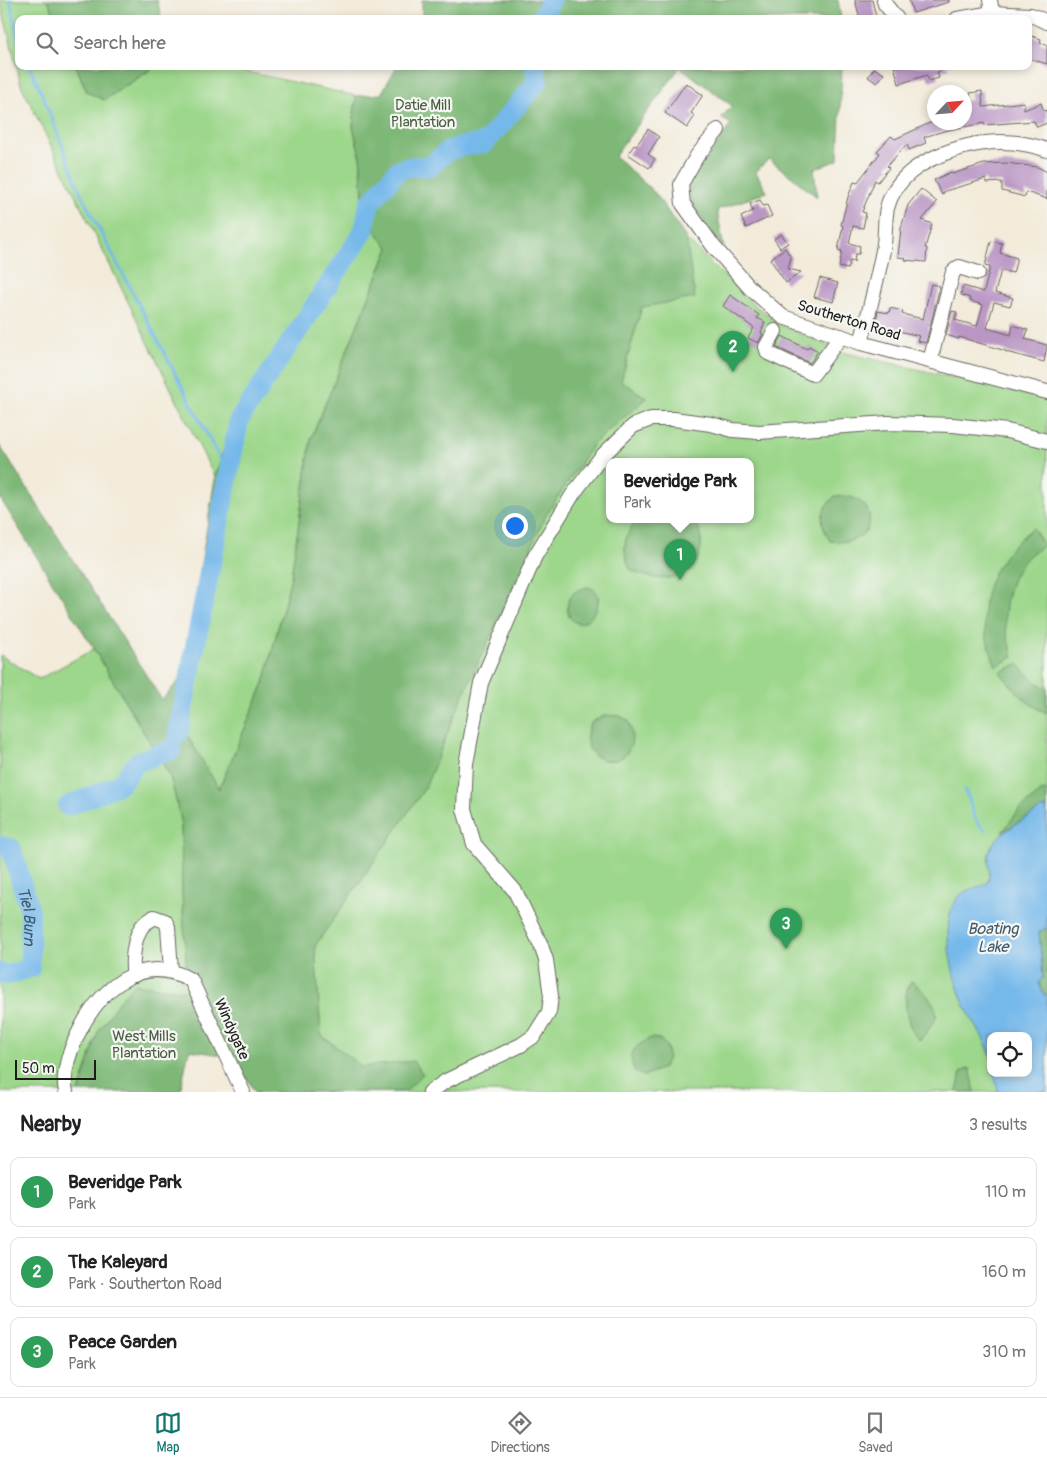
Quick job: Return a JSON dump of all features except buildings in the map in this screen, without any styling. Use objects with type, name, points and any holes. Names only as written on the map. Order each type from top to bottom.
[{"type":"street","points":[[884,0],[894,15]]},
{"type":"street","points":[[968,15],[991,7],[1031,15]]},
{"type":"street","points":[[1032,15],[1047,22]]},
{"type":"street","name":"Southerton Road","points":[[718,130],[698,156],[681,184],[683,204],[714,246],[750,288],[783,317],[861,343],[1047,392]]},
{"type":"street","points":[[861,343],[884,247],[885,221],[888,206],[896,190],[906,177],[918,165],[933,156],[971,144],[1007,142],[1026,144],[1047,150]]},
{"type":"street","points":[[930,361],[953,272],[959,267],[978,273]]},
{"type":"street","points":[[775,331],[766,347],[768,353],[813,374],[841,336]]},
{"type":"street","points":[[430,1092],[446,1081],[521,1045],[534,1036],[549,1012],[551,996],[546,960],[540,943],[515,891],[474,844],[464,809],[466,764],[482,682],[535,556],[574,494],[602,456],[633,426],[651,419],[674,419],[711,424],[734,430],[759,432],[888,423],[953,425],[1006,431],[1047,441]]},
{"type":"street","points":[[66,1092],[64,1085],[69,1053],[82,1026],[100,999],[116,983],[134,975],[140,972],[155,970],[171,971],[168,927],[165,921],[154,917],[142,925],[133,949],[132,968],[134,975]]},
{"type":"street","name":"Windygate","points":[[171,971],[191,980],[243,1092]]},
{"type":"green space","points":[[0,0],[48,0],[54,15],[15,15],[15,61]]},
{"type":"green space","points":[[48,0],[157,0],[161,15],[54,15]]},
{"type":"green space","points":[[422,0],[838,0],[840,15],[422,15]]},
{"type":"green space","points":[[17,70],[78,70],[87,92],[104,100],[150,70],[239,70],[356,96],[353,127],[360,155],[363,196],[355,235],[236,410],[215,478],[21,85]]},
{"type":"green space","points":[[78,70],[150,70],[104,100],[87,92]]},
{"type":"green space","points":[[395,70],[678,70],[615,156],[655,193],[686,238],[695,298],[642,307],[621,381],[647,398],[593,444],[546,515],[462,698],[425,788],[315,946],[321,1035],[362,1067],[413,1061],[423,1074],[405,1092],[255,1092],[231,1052],[221,1055],[189,1050],[181,1088],[178,1092],[79,1092],[98,1032],[119,1001],[134,984],[188,991],[182,893],[181,820],[170,776],[0,498],[0,446],[162,700],[183,676],[215,478],[236,410],[355,235],[363,196],[360,155],[353,127],[356,96],[381,94]],"holes":[[[372,227],[389,248],[311,439],[291,577],[264,683],[219,789],[187,735],[226,509],[246,421]]]},
{"type":"green space","points":[[684,70],[842,70],[838,160],[814,169],[817,197],[769,159],[756,172],[767,192],[717,210],[724,249],[691,204],[688,186],[731,124],[721,118],[732,106]]},
{"type":"green space","points":[[522,175],[655,193],[686,239],[753,304],[781,325],[842,352],[1047,399],[1047,1092],[255,1092]]},
{"type":"green space","points":[[372,227],[389,248],[311,439],[291,577],[264,683],[219,789],[187,736],[226,509],[246,421]]},
{"type":"green space","points":[[835,496],[850,497],[861,502],[868,511],[870,520],[867,529],[859,537],[847,541],[830,541],[824,528],[822,517],[826,507]]},
{"type":"green space","points":[[634,523],[696,523],[700,532],[701,543],[698,559],[683,574],[673,577],[651,577],[640,574],[630,569],[625,555],[625,543]]},
{"type":"green space","points":[[1033,528],[1044,545],[1021,564],[1012,582],[1007,601],[1005,621],[1013,657],[996,666],[988,645],[985,626],[984,607],[987,590],[994,573],[1004,557]]},
{"type":"green space","points":[[587,587],[594,590],[598,595],[597,608],[588,619],[577,623],[569,616],[568,600],[578,590]]},
{"type":"green space","points":[[94,649],[170,776],[181,820],[182,893],[188,991],[98,1032],[79,1092],[0,1092],[0,655],[39,679]]},
{"type":"green space","points":[[1018,664],[1035,681],[1047,689],[1047,713],[1027,701],[1000,672]]},
{"type":"green space","points":[[606,715],[620,716],[629,721],[632,737],[629,749],[622,757],[613,760],[603,760],[595,755],[589,747],[587,734],[590,725]]},
{"type":"green space","points":[[1042,791],[1047,792],[1047,808],[1002,832],[1019,810]]},
{"type":"green space","points":[[1047,928],[1047,995],[1044,995],[1039,983],[1043,977],[1039,932]]},
{"type":"green space","points":[[912,981],[929,998],[936,1009],[935,1020],[920,1040],[915,1036],[907,1012],[906,993]]},
{"type":"green space","points":[[651,1038],[660,1039],[667,1047],[668,1058],[663,1068],[644,1076],[635,1072],[631,1060],[633,1051],[640,1044]]},
{"type":"green space","points":[[970,1068],[975,1092],[957,1092],[961,1072]]},
{"type":"water","name":"Boating Lake","points":[[1047,808],[1047,928],[1039,932],[1043,977],[1039,983],[1044,995],[1047,995],[1047,1092],[998,1092],[995,1077],[1032,1077],[1032,1032],[987,1032],[987,1047],[960,995],[949,950],[949,920],[952,907],[959,896],[969,890],[987,884],[991,846],[1003,833],[1041,809]]},
{"type":"waterway","points":[[10,0],[15,23]]},
{"type":"waterway","points":[[543,15],[551,0]]},
{"type":"waterway","points":[[31,70],[82,196],[229,476]]},
{"type":"waterway","points":[[178,734],[239,420],[364,231],[369,204],[398,170],[413,166],[430,167],[454,148],[485,143],[538,81],[535,70]]},
{"type":"waterway","points":[[68,806],[120,784],[137,762],[171,750]]},
{"type":"waterway","points":[[964,790],[976,820],[985,830]]},
{"type":"waterway","name":"Tiel Burn","points":[[0,846],[11,848],[30,911],[30,968],[8,975],[0,973]]},
{"type":"place","name":"The Kaleyard","points":[[733,372]]},
{"type":"place","name":"Beveridge Park","points":[[680,580]]},
{"type":"place","name":"Peace Garden","points":[[786,949]]},
{"type":"park label","name":"Datie Mill Plantation","points":[[423,114]]},
{"type":"park label","name":"West Mills Plantation","points":[[144,1044]]}]
